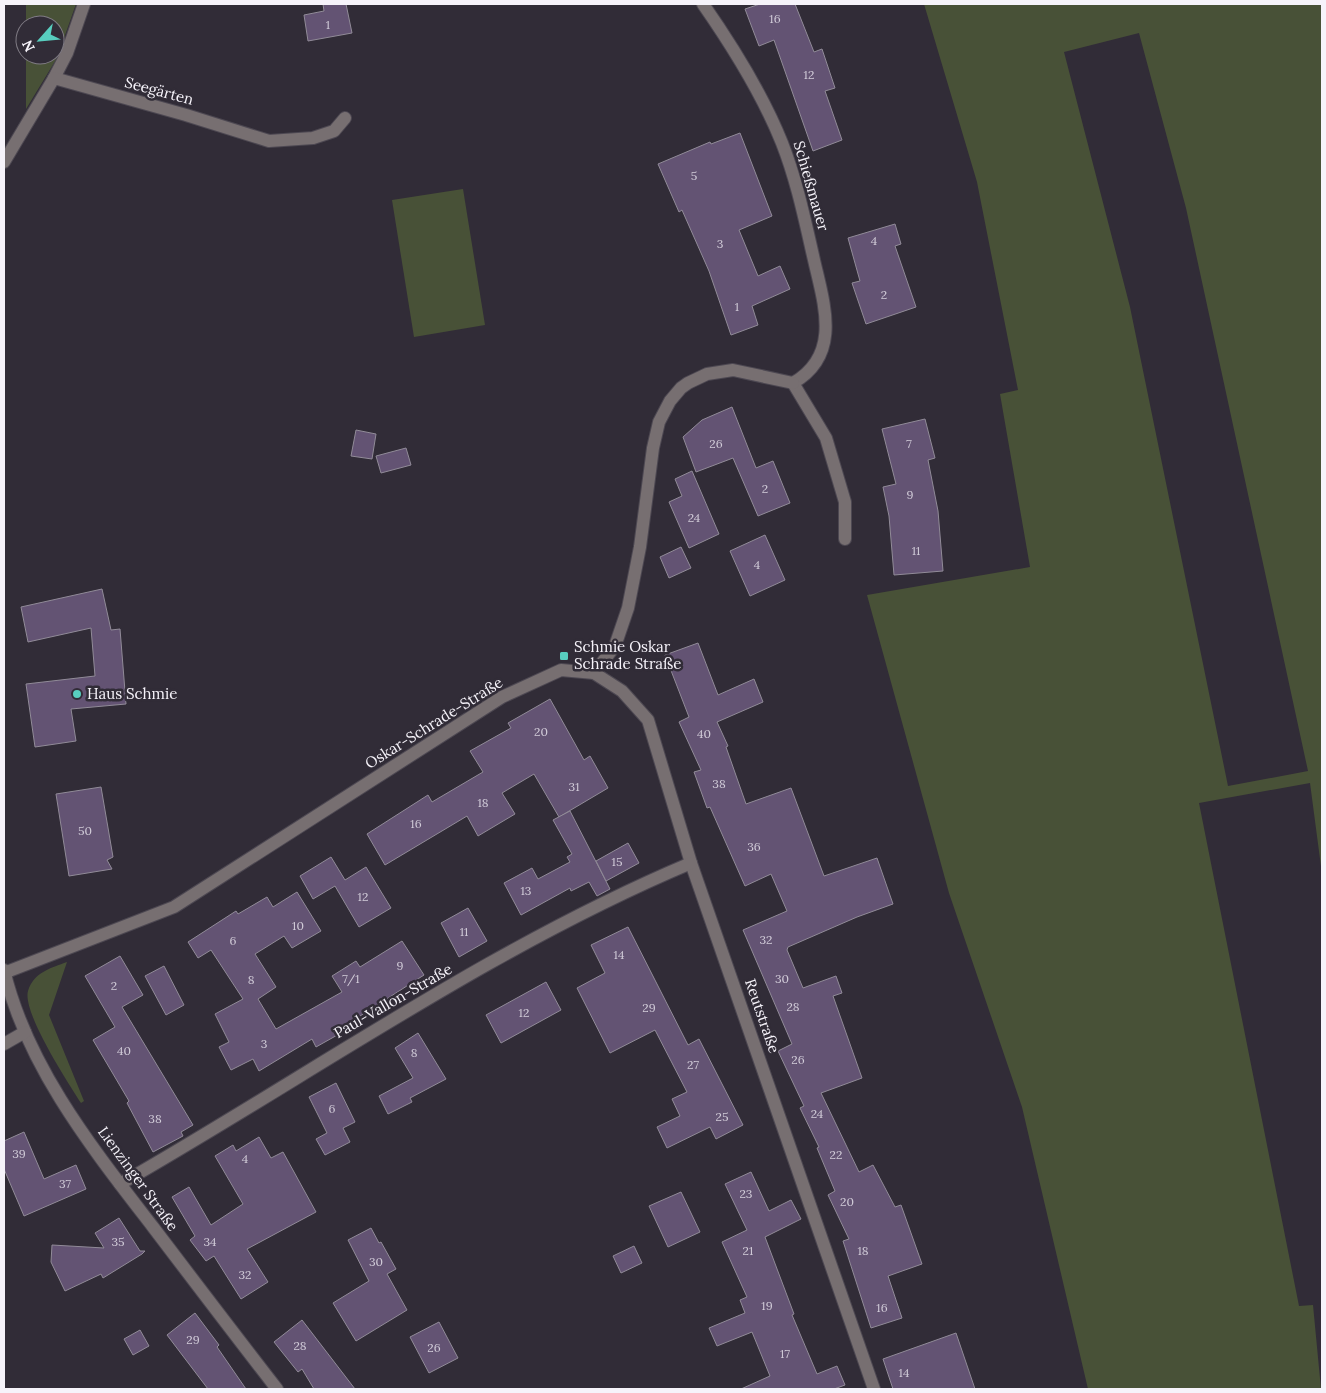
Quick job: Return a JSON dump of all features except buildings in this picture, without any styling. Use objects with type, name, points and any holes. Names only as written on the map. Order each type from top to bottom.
[{"type":"street","points":[[4,162],[67,53],[84,4]]},
{"type":"street","name":"Schießmauer","points":[[704,4],[750,77],[782,142],[801,200],[826,312],[825,339],[820,356],[812,368],[793,383]]},
{"type":"street","name":"Seegärten","points":[[54,78],[186,114],[269,141],[312,138],[334,131],[345,118]]},
{"type":"street","points":[[594,673],[615,646],[628,608],[640,547],[653,448],[659,422],[670,401],[688,383],[707,374],[733,370],[793,383],[826,438],[845,502],[845,539]]},
{"type":"street","name":"Oskar-Schrade-Straße","points":[[4,972],[174,907],[502,697],[561,670],[594,673]]},
{"type":"street","name":"Reutstraße","points":[[594,673],[622,691],[648,720],[691,863],[874,1389]]},
{"type":"street","name":"Paul-Vallon-Straße","points":[[120,1184],[198,1139],[368,1033],[572,919],[691,863]]},
{"type":"street","name":"Lienzinger Straße","points":[[4,972],[24,1032],[57,1094],[120,1184],[276,1389]]},
{"type":"street","points":[[4,1044],[24,1032]]},
{"type":"green space","points":[[26,4],[76,4],[65,35],[65,15],[26,15]]},
{"type":"green space","points":[[924,4],[1322,4],[1322,874],[1310,783],[1199,803],[1299,1306],[1313,1305],[1321,1389],[1088,1389],[1022,1107],[949,893],[867,595],[1030,567],[1000,394],[1018,390],[977,182]],"holes":[[[1139,33],[1186,208],[1308,771],[1228,786],[1130,307],[1064,52]]]},
{"type":"green space","points":[[26,65],[53,65],[26,109]]},
{"type":"green space","points":[[463,189],[485,325],[414,337],[392,200]]},
{"type":"green space","points":[[67,962],[49,1015],[84,1101],[81,1103],[47,1047],[32,1015],[28,1001],[28,991],[34,979],[55,966]]},
{"type":"place","name":"Schmie Oskar Schrade Straße","points":[[564,656]]},
{"type":"place","name":"Haus Schmie","points":[[77,694]]}]
